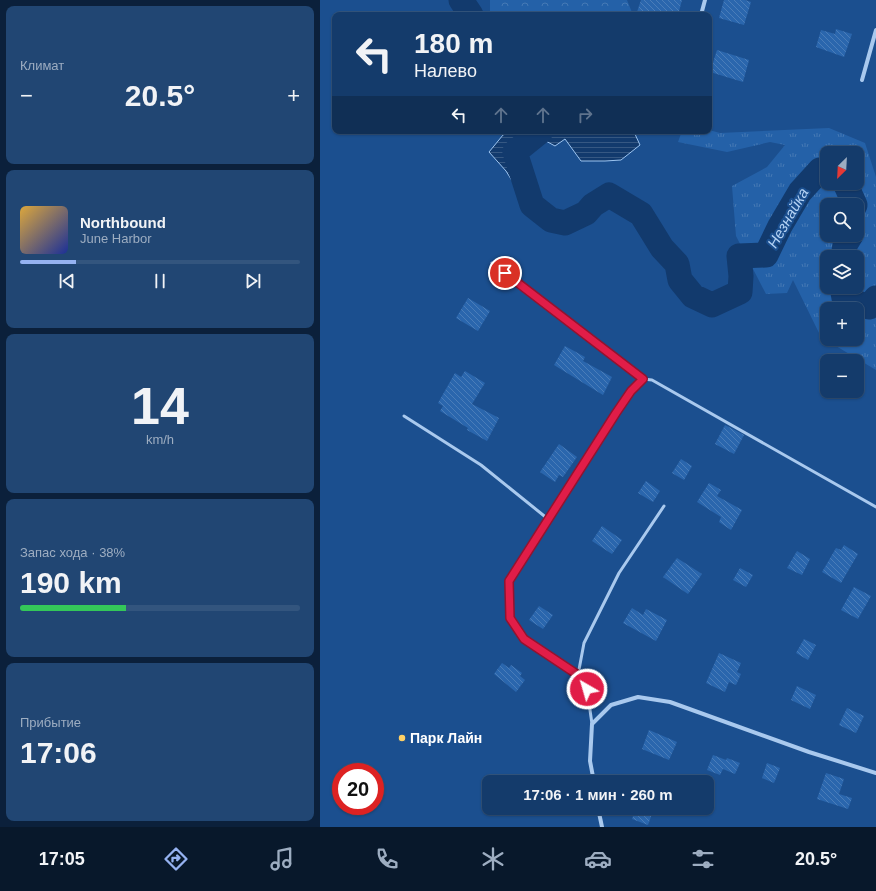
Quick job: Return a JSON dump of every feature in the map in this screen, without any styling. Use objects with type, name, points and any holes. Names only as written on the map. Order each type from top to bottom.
[{"type":"street","points":[[702,12],[705,0]]},
{"type":"street","points":[[862,80],[876,30]]},
{"type":"street","points":[[593,775],[590,761],[592,724],[611,705],[638,697],[670,702],[809,752],[876,773]]},
{"type":"street","points":[[599,815],[602,827]]},
{"type":"lane","points":[[492,263],[643,379],[652,380],[876,507]]},
{"type":"lane","points":[[592,724],[587,689],[578,675],[524,639],[510,618],[509,581],[616,413],[631,391],[643,379]]},
{"type":"lane","points":[[404,416],[481,465],[548,519]]},
{"type":"lane","points":[[578,675],[584,643],[620,573],[664,506]]},
{"type":"green space","points":[[490,0],[627,0],[632,12],[490,12]]},
{"type":"green space","points":[[829,128],[865,143],[876,177],[876,370],[864,363],[864,354],[849,354],[836,346],[864,346],[864,302],[820,302],[820,335],[793,280],[787,293],[766,294],[736,236],[732,186],[767,167],[785,145],[770,142],[727,152],[678,142],[681,134],[712,134],[712,131],[720,133]]},
{"type":"shaded area","points":[[635,134],[640,145],[621,160],[581,161],[565,139],[555,146],[544,140],[526,149],[531,191],[519,192],[506,171],[489,152],[503,135]]},
{"type":"building","points":[[641,0],[682,0],[679,12],[637,12]]},
{"type":"building","points":[[724,0],[745,0],[751,2],[744,25],[719,18]]},
{"type":"building","points":[[836,29],[852,34],[844,57],[816,47],[821,30],[835,34]]},
{"type":"building","points":[[717,50],[749,60],[743,82],[712,73],[712,66]]},
{"type":"building","points":[[468,298],[490,311],[478,331],[456,318]]},
{"type":"building","points":[[565,346],[585,357],[583,361],[612,377],[603,395],[554,365]]},
{"type":"building","points":[[465,371],[485,383],[472,404],[499,418],[487,441],[467,430],[468,428],[440,411],[443,406],[438,403],[455,373],[461,377]]},
{"type":"building","points":[[725,425],[744,435],[734,454],[715,444]]},
{"type":"building","points":[[559,444],[577,457],[563,477],[559,475],[555,482],[540,472]]},
{"type":"building","points":[[681,459],[692,466],[684,480],[672,473]]},
{"type":"building","points":[[646,481],[660,491],[653,502],[638,493]]},
{"type":"building","points":[[709,483],[721,490],[717,496],[742,510],[731,530],[719,522],[721,517],[697,502]]},
{"type":"building","points":[[602,526],[622,540],[612,554],[592,541]]},
{"type":"building","points":[[844,545],[858,554],[841,583],[822,572],[836,548],[841,550]]},
{"type":"building","points":[[797,551],[810,559],[802,575],[787,568]]},
{"type":"building","points":[[677,558],[702,574],[688,594],[663,577]]},
{"type":"building","points":[[740,568],[753,575],[746,587],[733,580]]},
{"type":"building","points":[[854,587],[871,596],[858,619],[841,610]]},
{"type":"building","points":[[539,606],[553,615],[543,629],[529,620]]},
{"type":"building","points":[[632,608],[643,615],[646,609],[667,620],[656,641],[623,623]]},
{"type":"building","points":[[804,639],[816,645],[808,660],[796,653]]},
{"type":"building","points":[[719,653],[741,663],[737,672],[741,674],[736,685],[729,682],[725,692],[706,683]]},
{"type":"building","points":[[502,663],[509,668],[511,665],[522,673],[520,676],[525,680],[516,692],[494,674]]},
{"type":"building","points":[[797,686],[816,695],[810,709],[791,700]]},
{"type":"building","points":[[847,708],[864,716],[856,733],[839,725]]},
{"type":"building","points":[[649,730],[677,742],[669,760],[642,749]]},
{"type":"building","points":[[713,755],[740,763],[735,774],[723,769],[720,775],[707,770]]},
{"type":"building","points":[[767,763],[780,768],[774,783],[762,778]]},
{"type":"building","points":[[826,773],[844,779],[839,794],[852,798],[848,809],[817,799]]},
{"type":"building","points":[[633,815],[652,815],[648,825],[632,819]]},
{"type":"waterway","name":"Незнайка","points":[[461,0],[469,12]]},
{"type":"waterway","name":"Незнайка","points":[[537,134],[515,152],[532,205],[551,220],[565,223],[586,213],[593,205],[609,195],[641,214],[662,248],[677,264],[680,280],[693,296],[712,305],[740,292],[741,276],[739,256],[766,255],[780,226],[800,192],[820,170]]},
{"type":"waterway","name":"Незнайка","points":[[848,190],[852,198]]},
{"type":"waterway","name":"Незнайка","points":[[844,250],[847,242]]},
{"type":"waterway","name":"Незнайка","points":[[843,294],[844,298],[869,307],[876,298]]},
{"type":"place","name":"Парк Лайн","points":[[402,738]]},
{"type":"route","points":[[505,273],[643,379],[631,391],[616,413],[509,581],[510,618],[524,639],[578,675],[587,689]]}]
